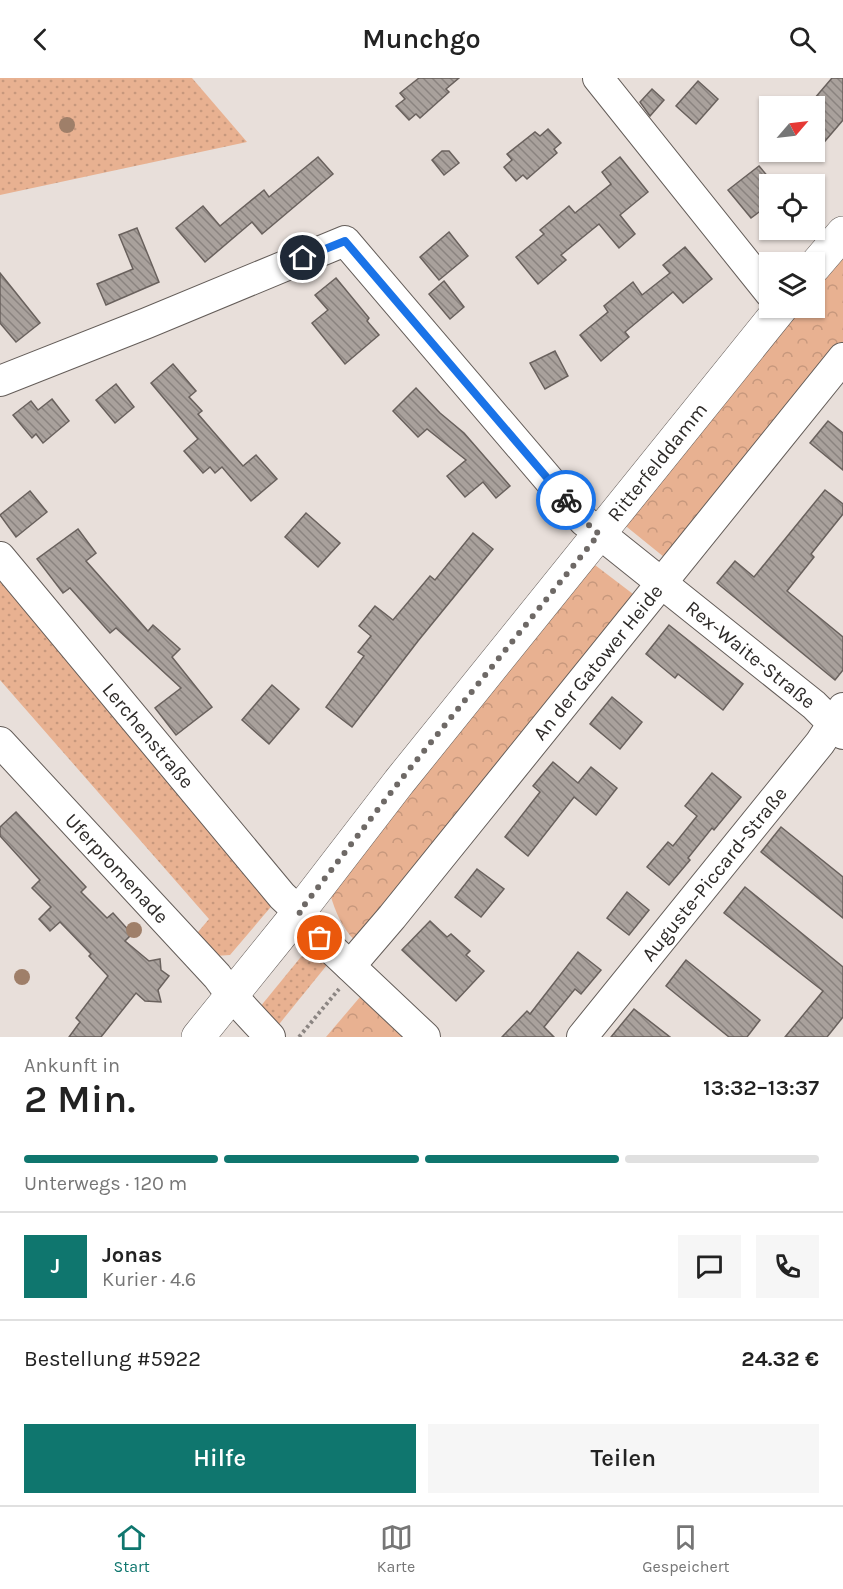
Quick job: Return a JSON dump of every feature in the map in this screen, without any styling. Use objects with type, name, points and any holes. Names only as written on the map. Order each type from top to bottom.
[{"type":"main road","points":[[825,254],[843,233]]},
{"type":"main road","name":"Ritterfelddamm","points":[[198,1037],[299,912],[399,782],[773,318]]},
{"type":"street","points":[[598,78],[759,279]]},
{"type":"street","name":"Rex-Waite-Straße","points":[[0,381],[345,241],[576,512],[599,534],[661,584],[814,705],[840,722]]},
{"type":"street","name":"An der Gatower Heide","points":[[352,968],[843,358]]},
{"type":"street","name":"Lerchenstraße","points":[[0,558],[282,896],[299,912],[320,938],[426,1037]]},
{"type":"street","name":"Auguste-Piccard-Straße","points":[[582,1037],[820,743],[840,722]]},
{"type":"street","name":"Uferpromenade","points":[[0,742],[217,976],[270,1037]]},
{"type":"path","points":[[299,1037],[352,968]]},
{"type":"green space","points":[[0,78],[192,78],[247,142],[0,195]]},
{"type":"green space","points":[[843,251],[843,344],[664,557],[622,523],[789,318],[825,318],[825,274]]},
{"type":"green space","points":[[591,562],[633,594],[633,601],[355,941],[340,919],[330,894]]},
{"type":"green space","points":[[0,571],[275,902],[230,955],[215,956],[193,938],[209,919],[0,680]]},
{"type":"green space","points":[[309,947],[331,960],[276,1028],[260,1007]]},
{"type":"green space","points":[[360,997],[403,1037],[326,1037]]},
{"type":"building","points":[[419,78],[459,78],[446,89],[449,92],[420,118],[416,114],[409,120],[396,106],[405,99],[400,93]]},
{"type":"building","points":[[832,78],[843,78],[843,120],[825,141],[825,96],[817,96]]},
{"type":"building","points":[[698,81],[718,99],[696,124],[676,106]]},
{"type":"building","points":[[652,89],[664,100],[650,116],[640,102]]},
{"type":"building","points":[[548,129],[561,143],[554,149],[557,153],[527,179],[523,175],[516,181],[504,167],[512,160],[507,154],[535,132],[540,136]]},
{"type":"building","points":[[442,151],[449,151],[459,163],[444,175],[432,160]]},
{"type":"building","points":[[318,157],[333,174],[262,234],[252,222],[205,262],[176,228],[203,206],[220,226],[264,190],[269,197]]},
{"type":"building","points":[[620,157],[648,192],[620,215],[635,234],[619,248],[599,224],[561,255],[566,260],[538,284],[516,257],[544,234],[540,230],[569,206],[575,213],[611,184],[602,172]]},
{"type":"building","points":[[759,166],[766,174],[759,174],[759,212],[751,218],[728,190]]},
{"type":"building","points":[[137,228],[159,282],[106,305],[97,284],[133,269],[119,235]]},
{"type":"building","points":[[449,232],[468,256],[439,280],[420,257]]},
{"type":"building","points":[[685,247],[712,279],[683,303],[673,292],[625,332],[629,337],[601,361],[580,335],[608,312],[604,306],[633,282],[642,295],[670,273],[663,265]]},
{"type":"building","points":[[0,273],[40,323],[16,342],[0,323]]},
{"type":"building","points":[[336,278],[369,318],[367,321],[379,335],[345,364],[312,323],[328,310],[315,295]]},
{"type":"building","points":[[444,281],[464,307],[450,319],[429,294]]},
{"type":"building","points":[[555,351],[568,376],[545,389],[530,363]]},
{"type":"building","points":[[173,364],[196,391],[189,397],[202,411],[198,414],[243,466],[256,455],[277,479],[251,501],[222,467],[215,473],[210,467],[203,473],[184,451],[198,439],[151,383]]},
{"type":"building","points":[[116,384],[134,407],[115,423],[96,400]]},
{"type":"building","points":[[416,388],[440,413],[464,433],[510,486],[496,498],[483,482],[465,497],[447,476],[466,460],[427,429],[418,437],[393,411]]},
{"type":"building","points":[[52,399],[69,421],[43,443],[36,434],[32,438],[13,415],[31,401],[38,410]]},
{"type":"building","points":[[828,421],[843,433],[843,470],[810,443]]},
{"type":"building","points":[[825,490],[843,504],[843,514],[811,554],[814,557],[787,591],[843,637],[843,670],[835,680],[717,583],[735,561],[754,577]]},
{"type":"building","points":[[30,491],[47,512],[16,537],[0,515]]},
{"type":"building","points":[[306,513],[340,543],[318,567],[285,537]]},
{"type":"building","points":[[78,529],[96,553],[86,561],[148,631],[153,625],[180,649],[172,657],[212,707],[176,735],[155,708],[181,688],[116,628],[110,633],[70,588],[63,593],[37,559]]},
{"type":"building","points":[[473,533],[493,549],[352,727],[326,707],[364,656],[358,652],[371,636],[359,626],[375,606],[393,620],[430,576],[435,580]]},
{"type":"building","points":[[669,625],[743,684],[723,710],[678,674],[675,678],[646,654]]},
{"type":"building","points":[[272,685],[299,709],[269,744],[242,720]]},
{"type":"building","points":[[612,697],[642,722],[620,749],[590,724]]},
{"type":"building","points":[[553,762],[578,783],[591,767],[617,788],[596,815],[574,797],[528,856],[505,837],[540,792],[533,786]]},
{"type":"building","points":[[712,773],[741,797],[714,830],[712,828],[669,885],[647,867],[668,842],[673,846],[697,816],[685,806]]},
{"type":"building","points":[[16,812],[86,887],[81,892],[107,918],[113,913],[132,934],[125,941],[149,961],[160,959],[161,970],[169,976],[158,990],[161,1002],[145,1001],[136,993],[101,1037],[69,1037],[80,1022],[76,1018],[108,976],[89,956],[91,954],[60,922],[50,931],[39,919],[51,907],[32,888],[40,880],[0,836],[0,827]]},
{"type":"building","points":[[781,827],[843,877],[843,918],[761,852]]},
{"type":"building","points":[[477,869],[504,889],[481,917],[455,897]]},
{"type":"building","points":[[745,887],[843,967],[843,1017],[827,1037],[785,1037],[823,991],[724,913]]},
{"type":"building","points":[[627,892],[649,910],[629,935],[607,918]]},
{"type":"building","points":[[430,921],[447,937],[451,934],[470,951],[466,955],[484,971],[456,1001],[402,950]]},
{"type":"building","points":[[578,952],[601,970],[581,994],[575,989],[544,1027],[554,1037],[502,1037],[527,1011],[530,1014]]},
{"type":"building","points":[[686,960],[760,1020],[747,1037],[729,1037],[666,986]]},
{"type":"building","points":[[634,1009],[670,1037],[611,1037]]},
{"type":"way so far","points":[[320,938],[299,912],[399,782],[599,534],[566,500]]},
{"type":"route","points":[[303,258],[345,241],[566,500]]}]
